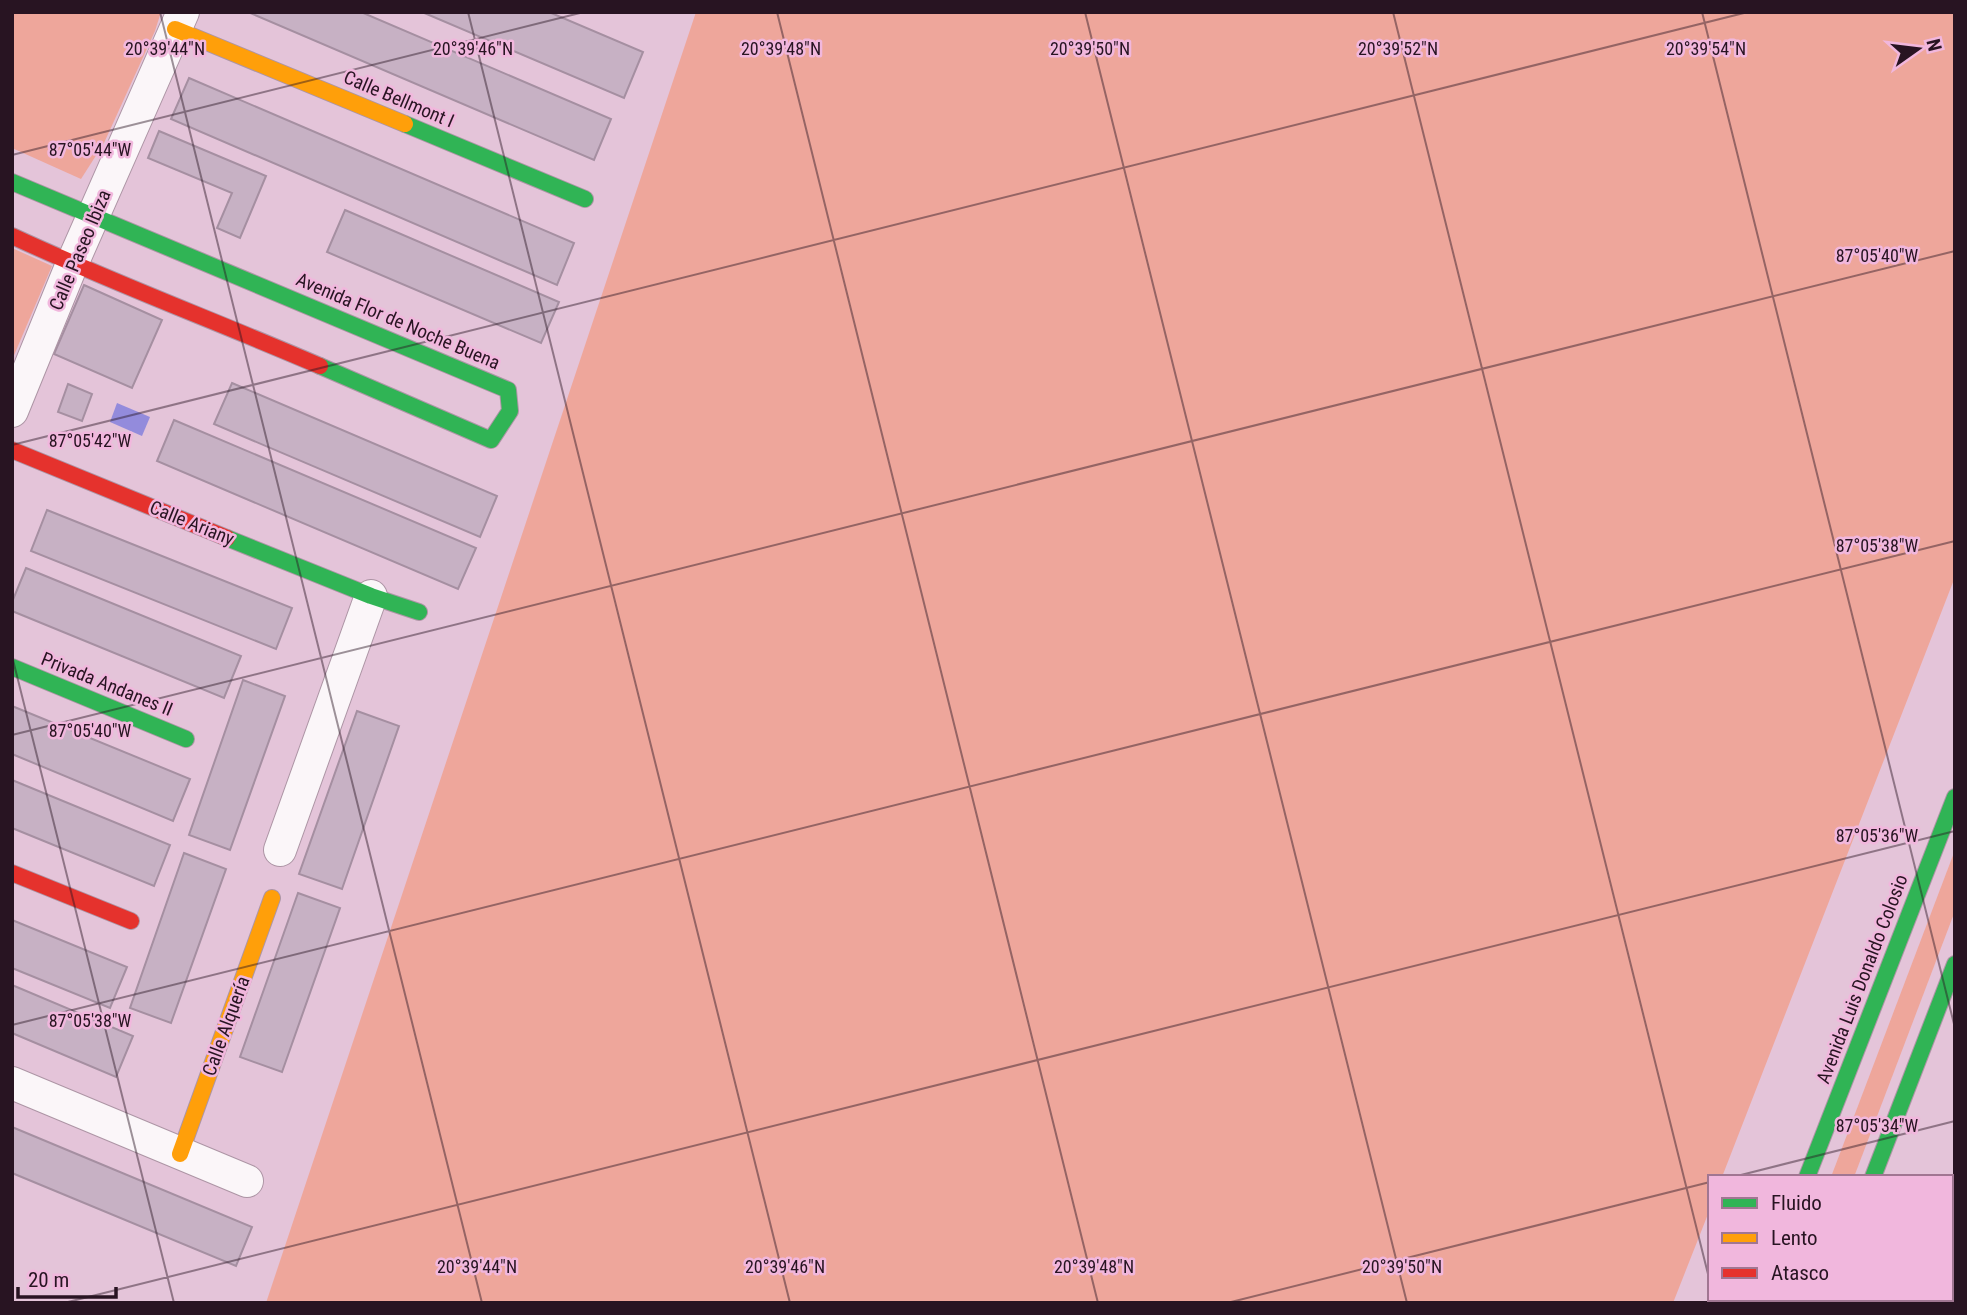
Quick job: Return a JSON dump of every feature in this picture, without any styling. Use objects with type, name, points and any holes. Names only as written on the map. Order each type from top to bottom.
[{"type":"street","name":"Calle Bellmont I","points":[[185,27],[585,199]]},
{"type":"street","name":"Calle Paseo Ibiza","points":[[12,411],[72,264],[185,27]]},
{"type":"street","name":"Avenida Flor de Noche Buena","points":[[12,182],[508,390],[510,411],[491,440],[204,316],[72,264],[12,236]]},
{"type":"street","name":"Calle Ariany","points":[[12,450],[371,596],[419,612]]},
{"type":"street","points":[[280,850],[371,596]]},
{"type":"street","name":"Privada Andanes II","points":[[12,667],[186,739]]},
{"type":"street","name":"Avenida Luis Donaldo Colosio","points":[[1808,1175],[1955,797]]},
{"type":"street","points":[[12,873],[131,921]]},
{"type":"street","name":"Calle Alquería","points":[[180,1154],[272,898]]},
{"type":"street","points":[[1874,1175],[1955,964]]},
{"type":"street","points":[[12,1083],[247,1181]]},
{"type":"shaded area","points":[[13,12],[161,12],[104,143],[81,179],[12,148]]},
{"type":"shaded area","points":[[696,12],[1955,12],[1955,577],[1723,1175],[1708,1175],[1708,1214],[1673,1303],[266,1303]]},
{"type":"shaded area","points":[[12,248],[52,266],[12,360]]},
{"type":"shaded area","points":[[117,403],[150,417],[142,436],[110,422]]},
{"type":"shaded area","points":[[1955,850],[1955,911],[1855,1175],[1832,1175]]},
{"type":"building","points":[[248,12],[361,12],[611,119],[594,160]]},
{"type":"building","points":[[422,12],[549,12],[643,52],[624,98]]},
{"type":"building","points":[[189,78],[574,243],[557,285],[171,119]]},
{"type":"building","points":[[159,131],[266,176],[240,238],[217,228],[232,193],[148,158]]},
{"type":"building","points":[[345,210],[559,302],[541,343],[327,252]]},
{"type":"building","points":[[84,285],[162,320],[132,388],[54,354]]},
{"type":"building","points":[[232,383],[497,496],[480,537],[214,424]]},
{"type":"building","points":[[68,384],[92,394],[82,421],[58,412]]},
{"type":"building","points":[[174,420],[476,548],[458,589],[157,461]]},
{"type":"building","points":[[47,510],[292,608],[276,649],[31,551]]},
{"type":"building","points":[[26,568],[241,656],[224,698],[12,611],[12,602]]},
{"type":"building","points":[[243,680],[285,696],[230,850],[189,835]]},
{"type":"building","points":[[12,706],[190,779],[173,821],[12,754]]},
{"type":"building","points":[[357,711],[399,726],[342,889],[299,874]]},
{"type":"building","points":[[12,780],[170,845],[154,886],[12,828]]},
{"type":"building","points":[[184,853],[226,869],[171,1023],[130,1008]]},
{"type":"building","points":[[298,893],[340,908],[282,1072],[240,1057]]},
{"type":"building","points":[[12,920],[127,967],[110,1008],[12,968]]},
{"type":"building","points":[[12,985],[133,1036],[116,1077],[12,1033]]},
{"type":"building","points":[[12,1127],[252,1227],[236,1266],[12,1173]]},
{"type":"traffic: fast","points":[[405,124],[585,199]]},
{"type":"traffic: fast","points":[[12,182],[508,390],[510,411],[491,440],[320,366]]},
{"type":"traffic: fast","points":[[227,538],[371,596],[419,612]]},
{"type":"traffic: fast","points":[[12,667],[186,739]]},
{"type":"traffic: fast","points":[[1808,1175],[1955,797]]},
{"type":"traffic: fast","points":[[1874,1175],[1955,964]]},
{"type":"traffic: slow","points":[[175,29],[405,124]]},
{"type":"traffic: slow","points":[[180,1154],[272,898]]},
{"type":"traffic: jam","points":[[12,236],[320,366]]},
{"type":"traffic: jam","points":[[12,450],[227,538]]},
{"type":"traffic: jam","points":[[12,873],[131,921]]}]
